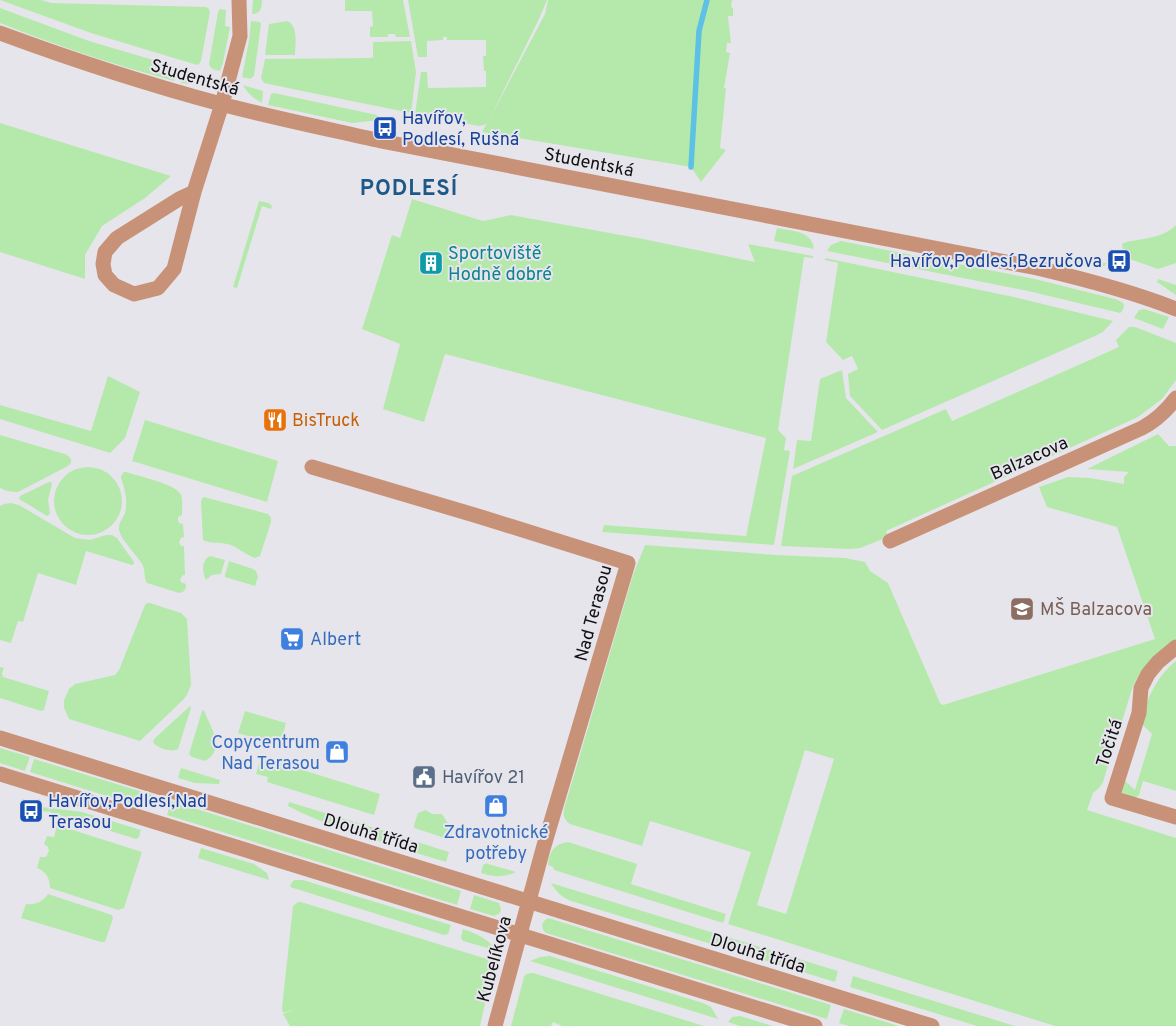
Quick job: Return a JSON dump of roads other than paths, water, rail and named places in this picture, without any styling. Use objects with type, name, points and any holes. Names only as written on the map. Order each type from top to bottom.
[{"type":"street","points":[[194,192],[179,199],[117,238],[105,252],[102,264],[106,275],[114,285],[134,294],[158,288],[174,269],[194,192],[222,104],[240,36],[239,0]]},
{"type":"street","name":"Studentská","points":[[0,33],[61,56],[142,81],[286,120],[391,143],[1037,268],[1095,282],[1176,309]]},
{"type":"street","name":"Balzacova","points":[[890,541],[1147,426],[1161,415],[1176,398]]},
{"type":"street","name":"Nad Terasou","points":[[312,467],[628,563],[529,901]]},
{"type":"street","name":"Točitá","points":[[1176,647],[1158,662],[1148,674],[1141,688],[1139,712],[1112,798],[1176,817]]},
{"type":"street","name":"Dlouhá třída","points":[[0,738],[932,1026]]},
{"type":"street","points":[[0,774],[814,1026]]},
{"type":"street","name":"Kubelíkova","points":[[495,1026],[529,901]]},
{"type":"waterway","points":[[691,167],[699,31],[707,0]]},
{"type":"place","name":"Havířov, Podlesí, Rušná","points":[[385,128]]},
{"type":"place","name":"Havířov,Podlesí,Bezručova","points":[[1119,261]]},
{"type":"place","name":"Sportoviště Hodně dobré","points":[[431,263]]},
{"type":"place","name":"BisTruck","points":[[275,420]]},
{"type":"place","name":"MŠ Balzacova","points":[[1022,609]]},
{"type":"place","name":"Albert","points":[[292,639]]},
{"type":"place","name":"Copycentrum Nad Terasou","points":[[337,752]]},
{"type":"place","name":"Havířov 21","points":[[424,777]]},
{"type":"place","name":"Zdravotnické potřeby","points":[[496,806]]},
{"type":"place","name":"Havířov,Podlesí,Nad Terasou","points":[[31,811]]},
{"type":"district","name":"PODLESÍ","points":[[409,187]]}]
